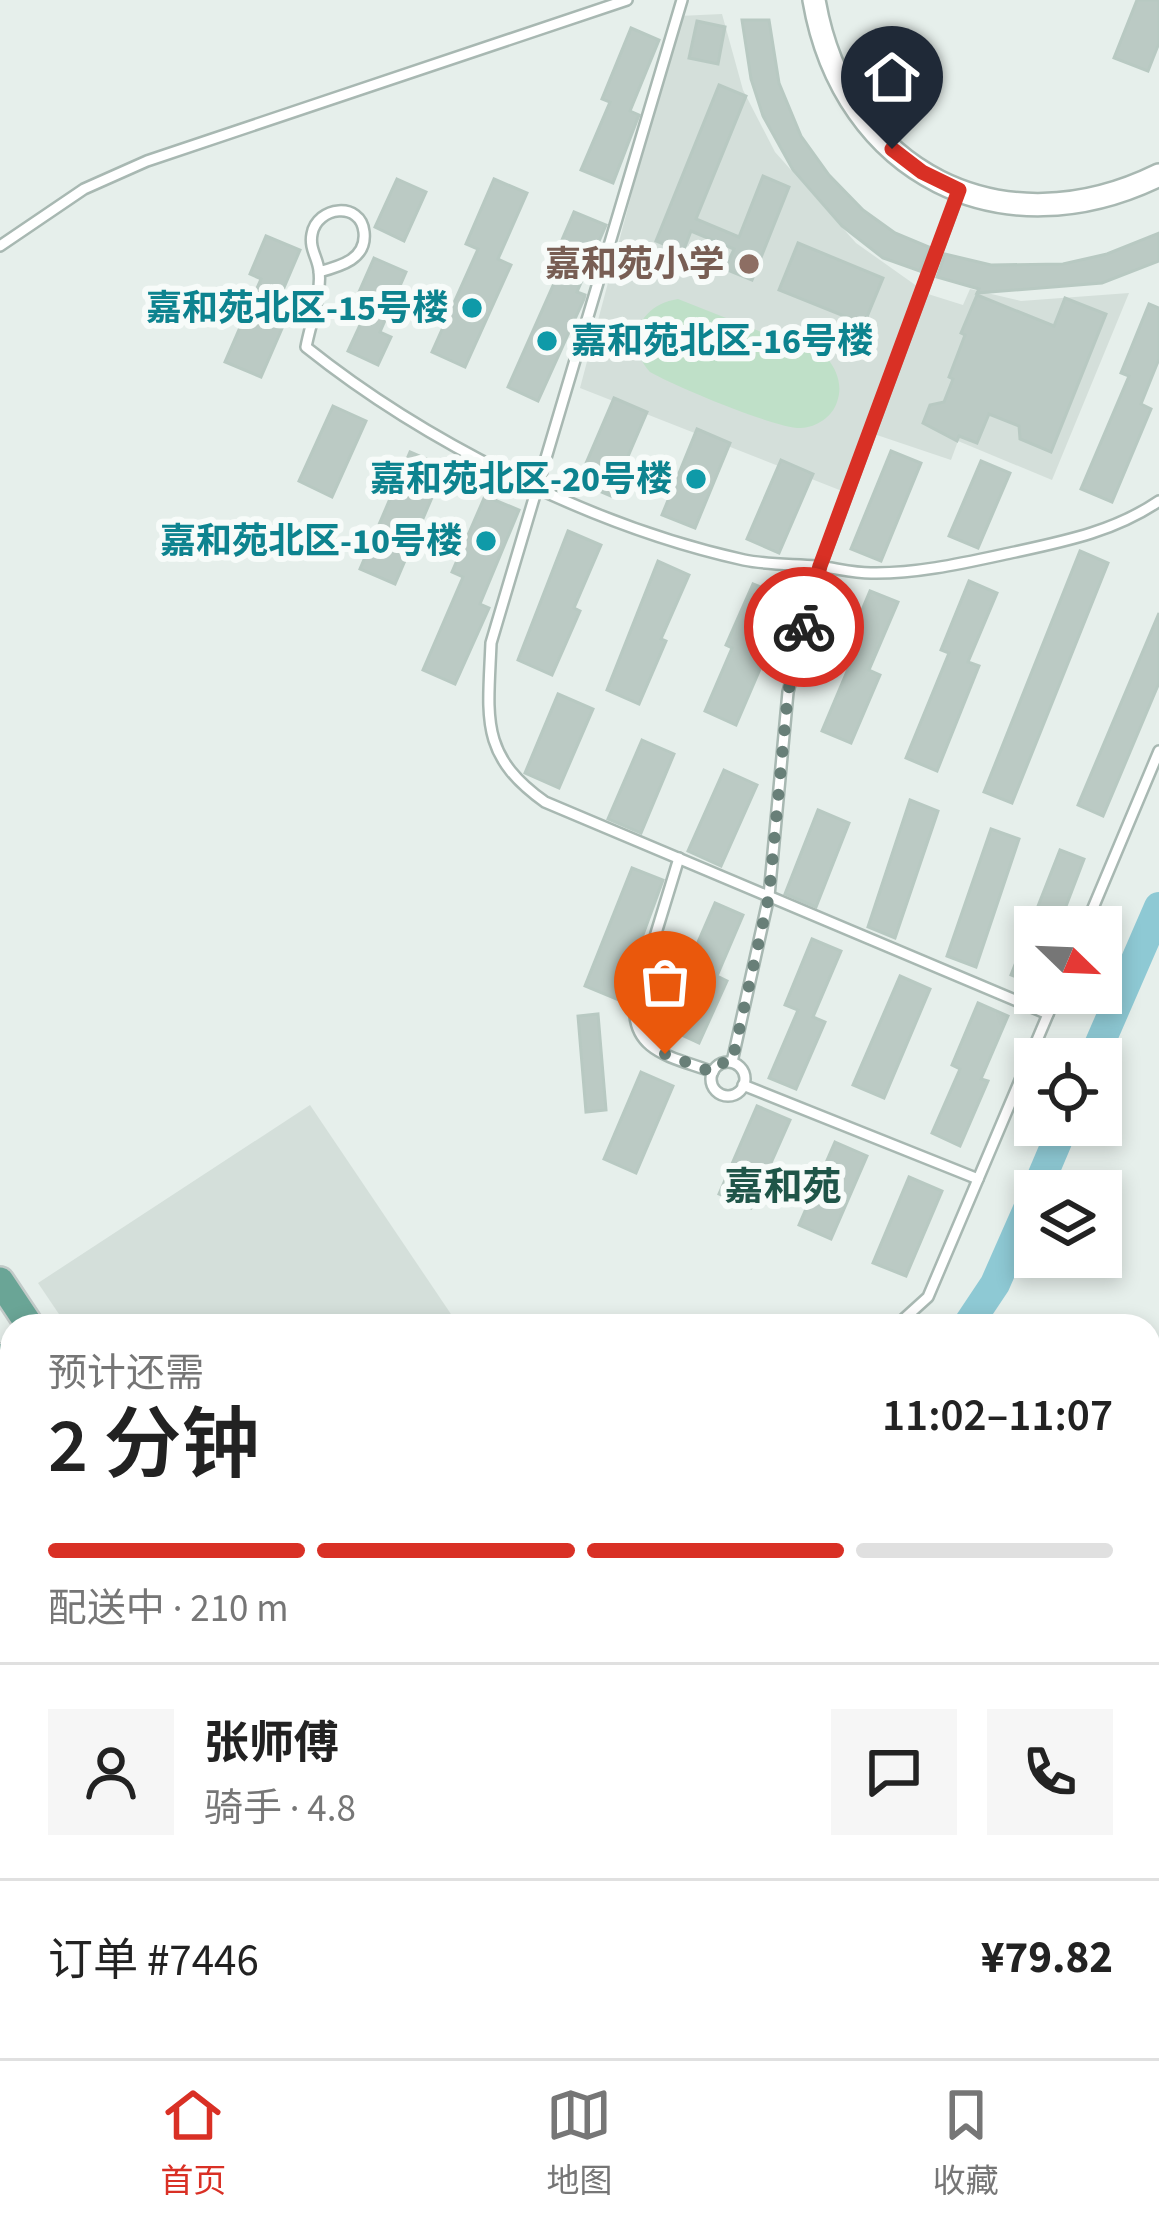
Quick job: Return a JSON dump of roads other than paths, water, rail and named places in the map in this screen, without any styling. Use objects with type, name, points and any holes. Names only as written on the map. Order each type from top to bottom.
[{"type":"main road","points":[[0,1281],[21,1314]]},
{"type":"street","points":[[814,0],[825,51],[842,90],[865,122],[922,172],[998,203],[1040,206],[1126,191],[1159,175]]},
{"type":"lane","points":[[0,246],[84,189],[147,161],[627,0]]},
{"type":"lane","points":[[682,0],[491,643],[488,706],[497,756],[516,782],[545,802],[1014,1000]]},
{"type":"lane","points":[[732,1062],[769,896],[788,692],[820,566],[959,190]]},
{"type":"lane","points":[[319,272],[345,265],[359,255],[365,237],[362,224],[352,214],[325,212],[316,220],[312,254],[319,272],[306,347],[403,418],[491,466],[686,545],[750,561],[871,573],[975,561],[1076,539],[1112,527],[1159,501]]},
{"type":"lane","points":[[1093,906],[1159,751]]},
{"type":"lane","points":[[679,858],[633,1021],[646,1044],[712,1072]]},
{"type":"lane","points":[[910,1314],[928,1298],[1048,1014]]},
{"type":"lane","points":[[732,1062],[744,1073],[743,1085],[732,1095],[721,1094],[713,1087],[712,1072],[732,1062]]},
{"type":"lane","points":[[743,1085],[978,1179]]},
{"type":"waterway","points":[[1102,1038],[1159,907]]},
{"type":"waterway","points":[[1045,1170],[1055,1146]]},
{"type":"waterway","points":[[975,1314],[1014,1241]]},
{"type":"place","name":"嘉和苑小学","points":[[749,264]]},
{"type":"place","name":"嘉和苑北区-15号楼","points":[[472,308]]},
{"type":"place","name":"嘉和苑北区-16号楼","points":[[547,341]]},
{"type":"place","name":"嘉和苑北区-20号楼","points":[[696,479]]},
{"type":"place","name":"嘉和苑北区-10号楼","points":[[486,541]]},
{"type":"district","name":"嘉和苑","points":[[783,1188]]}]
